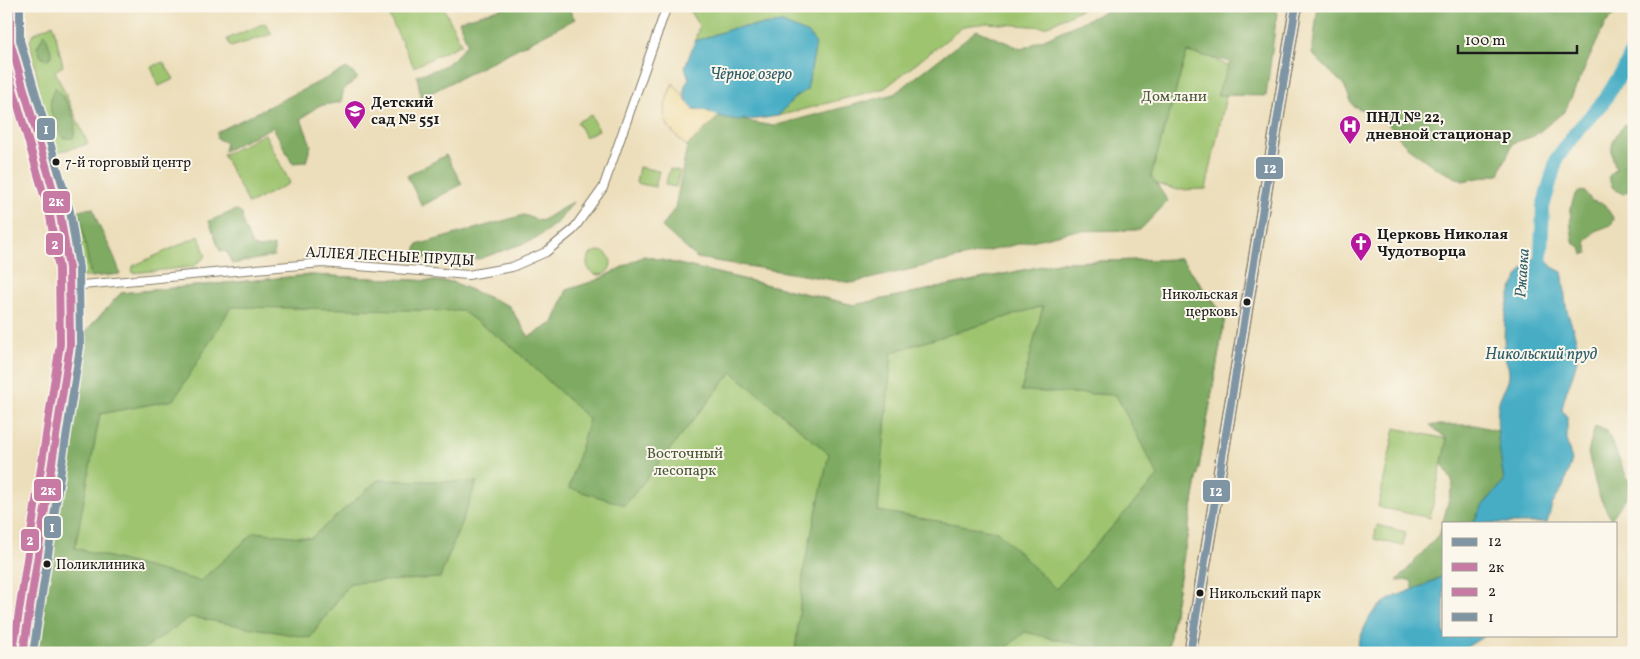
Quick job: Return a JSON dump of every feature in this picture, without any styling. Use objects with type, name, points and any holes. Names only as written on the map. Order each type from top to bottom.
[{"type":"street","points":[[10,6],[8,31],[60,211],[71,286],[70,345],[23,653]]},
{"type":"street","name":"АЛЛЕЯ ЛЕСНЫЕ ПРУДЫ","points":[[71,286],[322,263],[468,275],[512,268],[546,252],[573,230],[603,188],[667,6]]},
{"type":"street","points":[[1190,653],[1296,6]]},
{"type":"green space","points":[[384,6],[443,6],[461,44],[414,67]]},
{"type":"green space","points":[[509,6],[567,6],[575,19],[421,98],[417,75],[445,65],[467,43],[459,21]]},
{"type":"green space","points":[[690,6],[1088,6],[1045,27],[988,23],[964,26],[885,88],[778,116],[796,96],[810,35],[782,23],[734,28],[695,41],[699,26],[689,10]]},
{"type":"green space","points":[[1117,6],[1278,6],[1266,96],[1217,95],[1230,62],[1187,52],[1151,176],[1168,201],[1140,230],[1074,231],[852,283],[697,258],[662,227],[675,208],[687,146],[719,116],[773,126],[894,94],[977,30],[1022,49]]},
{"type":"green space","points":[[1318,6],[1623,6],[1605,24],[1565,111],[1534,136],[1513,143],[1499,174],[1463,181],[1436,168],[1407,147],[1384,119],[1353,106],[1344,85],[1312,54]]},
{"type":"green space","points":[[265,23],[272,34],[231,47],[227,39]]},
{"type":"green space","points":[[53,24],[63,66],[55,71],[88,144],[57,152],[50,139],[38,96],[38,82],[30,41],[33,34]]},
{"type":"green space","name":"Дом лани","points":[[1153,29],[1232,68],[1206,189],[1178,190],[1118,173]]},
{"type":"green space","points":[[45,33],[52,55],[47,60],[41,57],[37,47]]},
{"type":"green space","points":[[163,62],[174,79],[159,86],[151,67]]},
{"type":"green space","points":[[347,68],[358,78],[344,89],[341,102],[318,106],[301,119],[311,145],[306,162],[292,163],[273,127],[224,151],[226,142],[217,139],[217,132]]},
{"type":"green space","points":[[55,87],[68,104],[74,117],[75,131],[73,138],[63,138],[53,119],[50,107]]},
{"type":"green space","points":[[591,115],[599,130],[585,137],[577,122]]},
{"type":"green space","points":[[1625,125],[1634,126],[1634,188],[1623,194],[1613,188],[1608,177],[1616,169],[1612,156],[1612,145],[1616,135]]},
{"type":"green space","points":[[265,134],[290,183],[249,204],[223,155]]},
{"type":"green space","points":[[446,155],[462,184],[422,206],[407,176]]},
{"type":"green space","points":[[639,167],[659,171],[655,187],[636,183]]},
{"type":"green space","points":[[670,169],[680,171],[676,187],[665,185]]},
{"type":"green space","points":[[1584,191],[1592,201],[1604,204],[1614,219],[1611,225],[1595,231],[1586,241],[1588,253],[1583,255],[1581,247],[1574,244],[1570,216],[1575,197],[1578,192]]},
{"type":"green space","points":[[573,202],[559,221],[536,239],[479,259],[414,257],[417,245],[524,215],[541,221]]},
{"type":"green space","points":[[93,208],[120,274],[91,277],[79,210]]},
{"type":"green space","points":[[79,210],[91,277],[82,277],[78,271],[70,215]]},
{"type":"green space","points":[[236,210],[242,214],[243,224],[252,245],[258,248],[274,246],[274,256],[232,264],[227,252],[220,251],[209,221]]},
{"type":"green space","points":[[199,236],[206,256],[193,267],[132,273],[133,266]]},
{"type":"green space","points":[[599,251],[604,252],[610,258],[610,268],[604,274],[599,275],[594,274],[588,268],[587,263],[588,258],[594,252]]},
{"type":"green space","name":"Восточный лесопарк","points":[[644,256],[854,305],[1062,262],[1181,259],[1225,317],[1167,653],[29,653],[31,640],[37,644],[87,330],[121,293],[310,275],[452,282],[509,306],[529,337],[553,323],[567,290],[597,280]]},
{"type":"green space","points":[[644,256],[854,305],[1062,262],[1181,259],[1225,317],[1167,653],[1114,653],[1025,632],[1000,653],[795,653],[804,567],[829,454],[732,372],[625,505],[569,488],[589,419],[511,346],[462,311],[231,307],[174,400],[100,414],[75,548],[200,581],[255,532],[311,538],[378,480],[477,482],[440,578],[350,583],[310,638],[190,617],[138,653],[39,653],[40,648],[36,645],[87,330],[121,293],[310,275],[452,282],[509,306],[529,337],[553,323],[567,290],[597,280]],"holes":[[[1043,306],[1021,391],[1116,395],[1158,476],[1056,589],[997,531],[878,511],[892,352]]]},
{"type":"green space","points":[[1430,425],[1475,425],[1499,431],[1504,482],[1483,505],[1474,522],[1443,522],[1453,483],[1442,463],[1447,439]]},
{"type":"green space","points":[[1595,426],[1607,431],[1632,489],[1611,519],[1598,494],[1588,453]]},
{"type":"green space","points":[[1395,428],[1447,439],[1430,518],[1378,507]]},
{"type":"green space","points":[[1377,525],[1406,532],[1403,546],[1374,539]]},
{"type":"green space","points":[[1442,525],[1442,576],[1414,591],[1411,580],[1397,581],[1440,533]]},
{"type":"sand","points":[[673,83],[693,109],[707,109],[719,116],[687,146],[672,131],[665,118],[666,103]]},
{"type":"water","name":"Чёрное озеро","points":[[782,23],[809,34],[816,44],[807,90],[796,96],[778,116],[748,120],[734,119],[693,109],[684,91],[689,79],[685,67],[695,41],[734,28]]},
{"type":"water","name":"Никольский пруд","points":[[1536,256],[1545,257],[1552,267],[1562,272],[1567,309],[1574,330],[1577,353],[1574,372],[1562,410],[1567,417],[1567,443],[1572,460],[1563,487],[1552,505],[1547,522],[1474,522],[1483,505],[1504,482],[1497,420],[1499,401],[1509,376],[1509,368],[1505,357],[1504,329],[1512,289],[1526,265]]},
{"type":"water","points":[[1442,576],[1442,636],[1484,636],[1457,653],[1355,653],[1368,620],[1375,610],[1389,600]]},
{"type":"waterway","name":"Ржавка","points":[[1540,275],[1543,207],[1557,158],[1576,132],[1604,101],[1625,67],[1634,47]]},
{"type":"transit line","name":"2к","points":[[10,6],[10,41],[60,214],[69,268],[70,345],[23,653]]},
{"type":"transit line","name":"1","points":[[20,6],[20,40],[70,211],[79,268],[80,347],[33,653]]},
{"type":"transit line","name":"12","points":[[1190,653],[1296,6]]},
{"type":"transit line","name":"2","points":[[6,64],[50,216],[59,269],[60,344],[13,651]]},
{"type":"place","name":"Детский сад № 551","points":[[355,130]]},
{"type":"place","name":"ПНД № 22, дневной стационар","points":[[1350,145]]},
{"type":"place","name":"7-й торговый центр","points":[[56,162]]},
{"type":"place","name":"Церковь Николая Чудотворца","points":[[1361,262]]},
{"type":"place","name":"Никольская церковь","points":[[1247,302]]},
{"type":"place","name":"Поликлиника","points":[[47,564]]},
{"type":"place","name":"Никольский парк","points":[[1200,593]]}]
